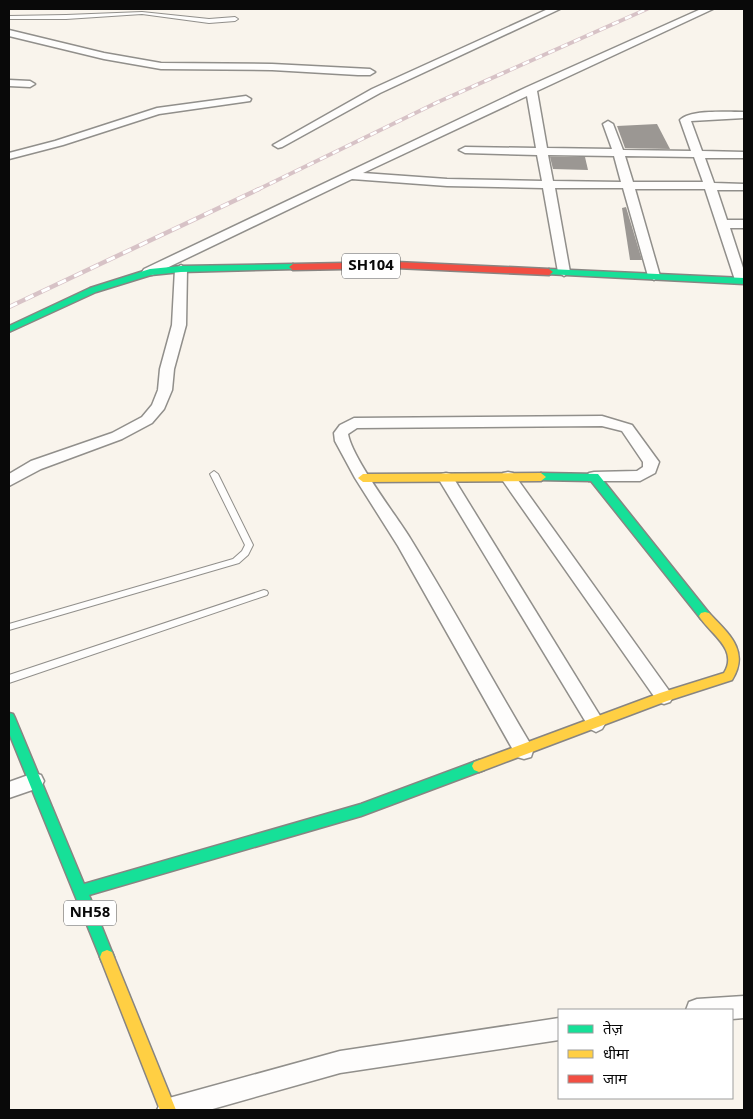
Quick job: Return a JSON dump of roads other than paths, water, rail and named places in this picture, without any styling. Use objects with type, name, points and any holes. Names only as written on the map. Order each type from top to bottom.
[{"type":"main road","name":"SH104","points":[[9,329],[75,296],[116,281],[148,272],[181,269],[396,266],[743,280]]},
{"type":"main road","points":[[81,891],[361,810],[728,676],[734,670],[737,662],[733,650],[594,476],[363,478]]},
{"type":"main road","name":"NH58","points":[[9,718],[81,891],[168,1110]]},
{"type":"street","points":[[278,145],[376,91],[555,9]]},
{"type":"street","points":[[148,272],[531,89],[708,9]]},
{"type":"street","points":[[9,34],[99,55],[160,66],[186,68],[273,67],[334,73],[370,67],[376,91]]},
{"type":"street","points":[[9,83],[30,84]]},
{"type":"street","points":[[531,89],[564,272]]},
{"type":"street","points":[[9,156],[59,143],[157,111],[246,99]]},
{"type":"street","points":[[743,280],[686,118],[744,115]]},
{"type":"street","points":[[608,124],[620,153],[654,276]]},
{"type":"street","points":[[465,150],[744,155]]},
{"type":"street","points":[[348,175],[397,181],[744,187]]},
{"type":"street","points":[[723,224],[744,224]]},
{"type":"street","points":[[9,481],[36,465],[118,436],[148,420],[159,406],[165,390],[167,370],[179,325],[181,269]]},
{"type":"street","points":[[524,751],[404,542],[363,478],[342,441],[341,434],[345,428],[354,423],[613,422],[627,428],[651,462],[650,469],[640,476],[594,476]]},
{"type":"street","points":[[508,477],[664,698]]},
{"type":"street","points":[[446,478],[596,724]]},
{"type":"street","points":[[9,790],[34,780]]},
{"type":"street","points":[[720,1009],[744,1008]]},
{"type":"street","points":[[168,1110],[340,1062],[558,1029]]},
{"type":"lane","points":[[9,18],[142,13],[208,21],[235,19]]},
{"type":"lane","points":[[9,628],[236,561],[245,553],[249,544],[214,474]]},
{"type":"lane","points":[[9,679],[264,593]]},
{"type":"railway","points":[[257,190],[438,102],[647,9]]},
{"type":"railway","points":[[9,307],[259,189]]}]
